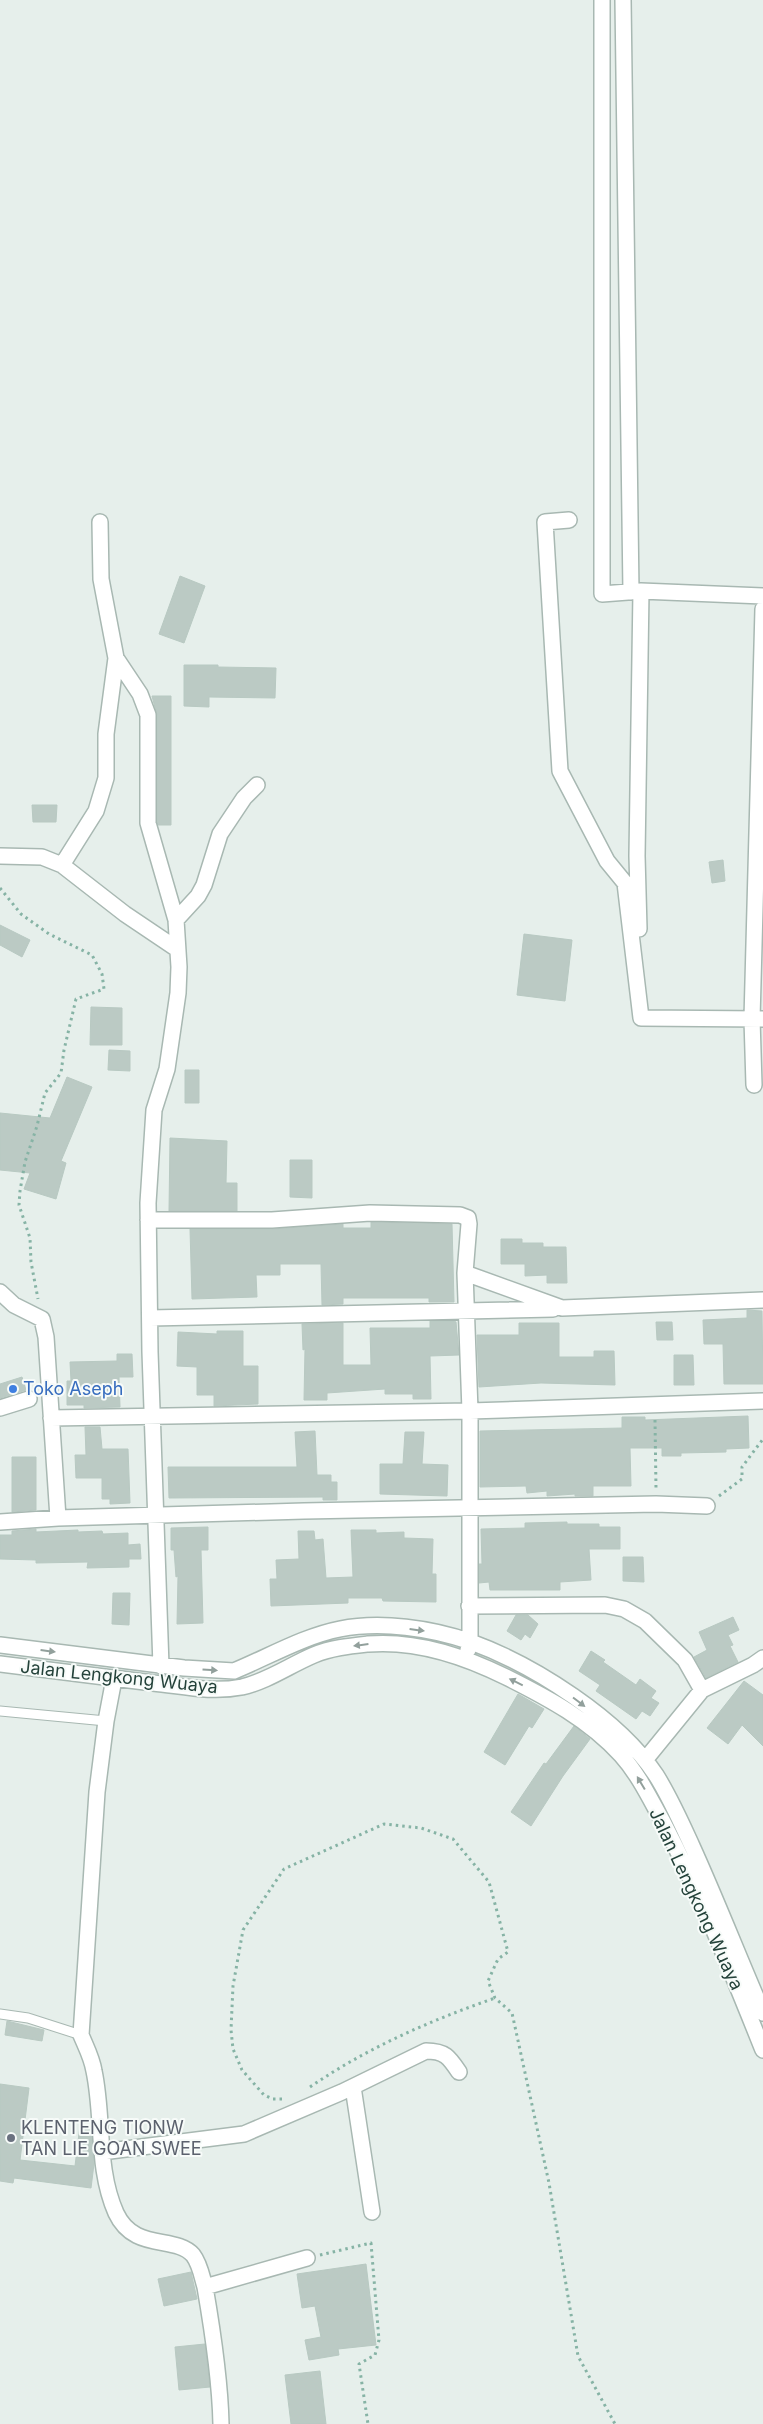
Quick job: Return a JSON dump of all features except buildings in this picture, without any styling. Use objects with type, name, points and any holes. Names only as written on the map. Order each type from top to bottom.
[{"type":"street","points":[[602,0],[602,594],[636,592],[763,596]]},
{"type":"street","points":[[623,0],[636,592],[637,856],[641,1018]]},
{"type":"street","points":[[569,520],[546,522],[560,771],[607,861],[625,883],[641,1018]]},
{"type":"street","points":[[62,865],[96,811],[106,778],[106,734],[116,658],[101,579],[100,522]]},
{"type":"street","points":[[754,1085],[758,1019],[763,609]]},
{"type":"street","points":[[116,658],[132,679],[146,706],[148,823],[176,920],[178,993],[167,1069],[154,1110],[148,1220],[152,1414],[161,1666]]},
{"type":"street","points":[[176,920],[198,896],[204,885],[220,834],[244,798],[256,786]]},
{"type":"street","points":[[0,856],[42,857],[62,865],[125,914],[177,949]]},
{"type":"street","points":[[641,1018],[758,1019]]},
{"type":"street","points":[[148,1220],[272,1220],[370,1213],[460,1216],[468,1218],[465,1273],[471,1507],[468,1606],[470,1642],[466,1659]]},
{"type":"street","points":[[465,1273],[562,1308]]},
{"type":"street","points":[[0,1292],[14,1305],[42,1319],[46,1337],[58,1518]]},
{"type":"street","points":[[150,1318],[562,1308],[763,1300]]},
{"type":"street","points":[[0,1408],[29,1399]]},
{"type":"street","points":[[51,1418],[152,1414],[470,1410],[763,1401]]},
{"type":"street","points":[[0,1522],[58,1518],[471,1507],[656,1504],[707,1506]]},
{"type":"street","points":[[468,1606],[605,1605],[624,1609],[645,1621],[685,1660],[702,1690]]},
{"type":"street","name":"Jalan Lengkong Wuaya","points":[[0,1645],[161,1666],[234,1671],[331,1632],[362,1627],[419,1630],[470,1642],[538,1675],[572,1696],[634,1746],[656,1776],[682,1825],[763,2013]]},
{"type":"street","name":"Jalan Lengkong Wuaya","points":[[0,1664],[205,1690],[243,1687],[332,1649],[370,1644],[411,1645],[466,1659],[566,1708],[609,1744],[640,1780],[679,1854],[763,2050]]},
{"type":"street","points":[[645,1760],[702,1690],[763,1658]]},
{"type":"street","points":[[114,1679],[106,1721],[97,1792],[81,2035],[94,2071],[102,2168],[117,2215],[133,2232],[148,2241],[178,2246],[192,2255],[200,2269],[205,2287],[220,2392],[221,2424]]},
{"type":"street","points":[[102,2152],[244,2134],[353,2087],[426,2051],[439,2051],[450,2059],[459,2072]]},
{"type":"street","points":[[353,2087],[372,2212]]},
{"type":"street","points":[[205,2287],[308,2258]]},
{"type":"lane","points":[[0,1711],[106,1721]]},
{"type":"lane","points":[[0,2014],[28,2018],[81,2035]]},
{"type":"path","points":[[0,888],[21,914],[49,934],[92,955],[102,974],[104,989],[76,999],[64,1050],[61,1073],[45,1093],[37,1126],[25,1162],[19,1205],[30,1238],[31,1262],[42,1319]]},
{"type":"path","points":[[655,1403],[656,1504]]},
{"type":"path","points":[[707,1506],[742,1478],[742,1467],[763,1438]]},
{"type":"path","points":[[291,2099],[272,2099],[264,2095],[242,2070],[233,2049],[231,2030],[234,1986],[243,1930],[284,1869],[384,1824],[421,1828],[454,1840],[489,1882],[508,1952],[498,1959],[488,1981],[495,1998],[512,2013],[549,2183],[578,2356],[615,2424]]},
{"type":"path","points":[[306,2089],[343,2064],[389,2041],[440,2017],[495,1998]]},
{"type":"path","points":[[308,2258],[371,2243],[378,2340],[376,2355],[359,2364],[368,2424]]},
{"type":"place","name":"Toko Aseph","points":[[13,1389]]},
{"type":"place","name":"KLENTENG TIONW TAN LIE GOAN SWEE","points":[[11,2138]]}]
